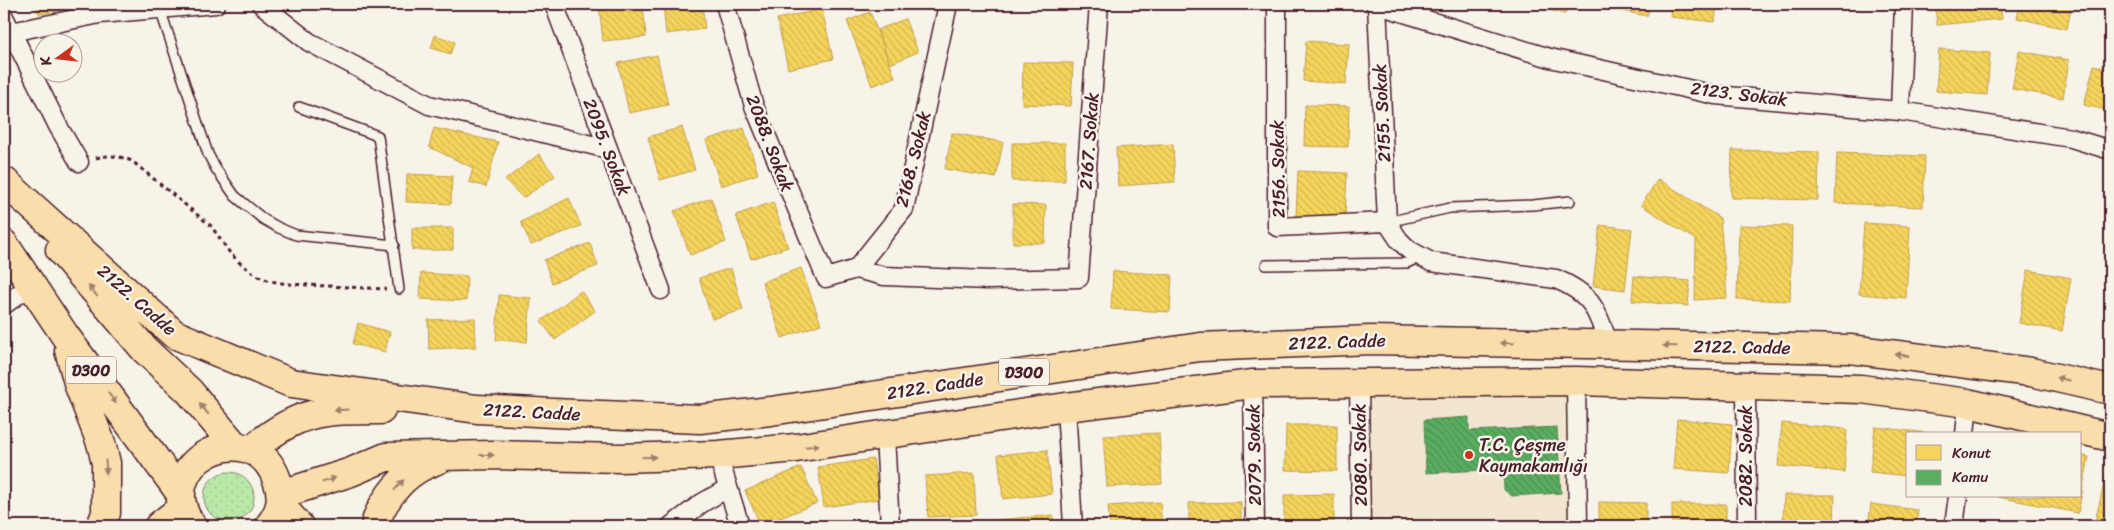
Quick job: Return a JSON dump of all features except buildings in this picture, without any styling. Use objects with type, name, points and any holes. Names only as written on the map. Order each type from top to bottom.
[{"type":"highway","name":"2122. Cadde","points":[[4,182],[174,334],[291,383],[477,409],[700,419],[771,411],[1200,347],[1370,340],[1609,346],[1850,349],[2031,372],[2110,390]]},
{"type":"highway","points":[[4,182],[99,298],[146,350],[189,391],[243,448],[265,460],[275,473],[277,509],[299,526]]},
{"type":"highway","name":"D300","points":[[4,244],[66,337],[186,509]]},
{"type":"highway","points":[[66,337],[79,386],[101,443],[106,463],[106,512],[101,526]]},
{"type":"highway","name":"D300","points":[[277,509],[351,472],[386,457],[620,458],[718,455],[796,448],[1066,407],[1253,384],[1576,381],[1861,389],[1968,403],[2110,437]]},
{"type":"highway","points":[[159,526],[186,509],[185,478],[193,464],[205,454],[220,448],[243,448],[302,416],[337,410],[477,409]]},
{"type":"highway","points":[[375,526],[376,519],[400,483],[415,470],[447,456]]},
{"type":"street","points":[[79,162],[58,126],[7,24],[99,9],[160,9],[216,4]]},
{"type":"street","points":[[261,4],[309,42],[429,105],[608,148]]},
{"type":"street","name":"2095. Sokak","points":[[554,4],[661,290]]},
{"type":"street","name":"2088. Sokak","points":[[725,4],[754,106],[826,278],[856,269]]},
{"type":"street","name":"2168. Sokak","points":[[856,269],[904,209],[948,4]]},
{"type":"street","name":"2167. Sokak","points":[[856,269],[884,276],[989,280],[1079,278],[1099,4]]},
{"type":"street","name":"2156. Sokak","points":[[1276,4],[1277,227],[1387,222]]},
{"type":"street","name":"2155. Sokak","points":[[1376,4],[1387,222]]},
{"type":"street","name":"2123. Sokak","points":[[1376,4],[1550,58],[1715,94],[1900,110],[2071,138],[2110,150]]},
{"type":"street","points":[[1900,110],[1904,4]]},
{"type":"street","points":[[1387,222],[1399,240],[1420,257],[1446,265],[1556,279],[1571,285],[1585,295],[1596,308],[1609,346]]},
{"type":"street","points":[[4,305],[32,285]]},
{"type":"street","points":[[1576,381],[1578,526]]},
{"type":"street","name":"2079. Sokak","points":[[1253,384],[1255,526]]},
{"type":"street","name":"2080. Sokak","points":[[1359,384],[1361,526]]},
{"type":"street","name":"2082. Sokak","points":[[1746,386],[1747,526]]},
{"type":"street","points":[[1965,432],[1968,403]]},
{"type":"street","points":[[1066,407],[1073,526]]},
{"type":"street","points":[[885,436],[890,526]]},
{"type":"street","points":[[718,455],[740,526]]},
{"type":"street","points":[[672,526],[702,503],[728,488]]},
{"type":"street","points":[[1954,526],[1958,498]]},
{"type":"lane","points":[[160,9],[208,154],[235,196],[263,219],[296,235],[394,246]]},
{"type":"lane","points":[[299,107],[378,136],[399,290]]},
{"type":"lane","points":[[1387,222],[1450,208],[1532,205],[1570,201]]},
{"type":"lane","points":[[1266,265],[1407,263],[1420,257]]},
{"type":"path","points":[[79,162],[107,155],[132,161],[211,226],[242,265],[256,276],[288,284],[399,290]]},
{"type":"shaded area","name":"T.C. Çeşme Kaymakamlığı","points":[[1576,381],[1578,526],[1361,526],[1359,384]]},
{"type":"green space","points":[[229,472],[239,474],[247,479],[252,487],[254,497],[252,507],[247,515],[239,520],[229,522],[219,520],[211,515],[206,507],[204,497],[206,487],[211,479],[219,474]]},
{"type":"place","name":"T.C. Çeşme Kaymakamlığı","points":[[1469,455]]}]
